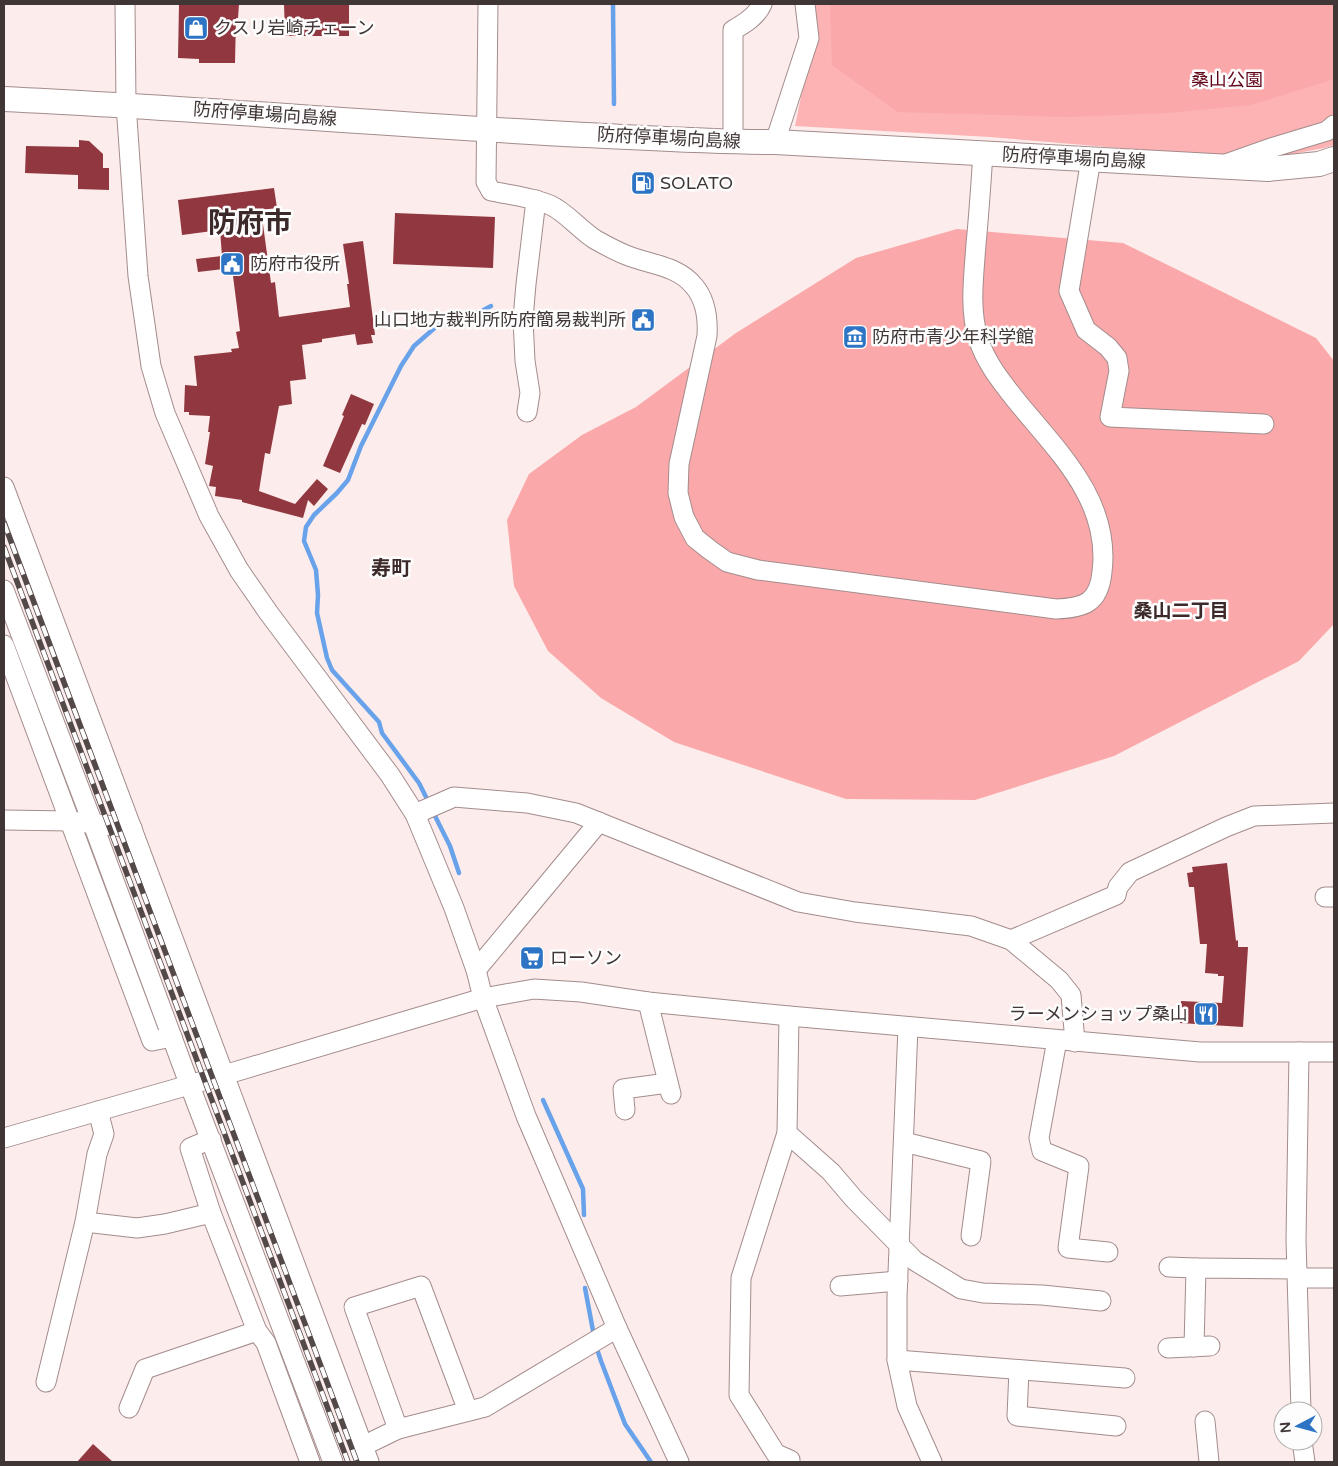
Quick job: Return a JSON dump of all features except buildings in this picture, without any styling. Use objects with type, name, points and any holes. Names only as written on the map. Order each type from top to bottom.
[{"type":"main road","name":"防府停車場向島線","points":[[4,98],[126,104],[487,130],[733,142],[775,142],[1268,169],[1319,164],[1334,159]]},
{"type":"street","points":[[125,4],[126,104],[138,276],[151,366],[165,413],[209,516],[239,570],[390,775],[415,814],[454,908],[476,970],[483,998],[526,1116],[617,1328],[680,1462]]},
{"type":"street","points":[[488,4],[486,182],[491,191],[536,200],[552,206],[595,239],[627,255],[664,266],[681,274],[695,287],[703,302],[708,318],[707,336],[679,464],[678,493],[684,517],[695,538],[727,562],[758,570],[1056,609],[1076,608],[1092,600],[1101,584],[1103,541],[1100,522],[1091,500],[1075,473],[1006,387],[987,360],[978,338],[972,310],[983,153]]},
{"type":"street","points":[[733,142],[733,30],[748,22],[762,4]]},
{"type":"street","points":[[775,142],[810,38],[805,4]]},
{"type":"street","points":[[1220,166],[1327,131],[1334,125]]},
{"type":"street","points":[[1091,159],[1068,290],[1086,330],[1108,347],[1117,358],[1119,371],[1110,418],[1264,424]]},
{"type":"street","points":[[527,412],[530,393],[523,319],[536,200]]},
{"type":"street","points":[[4,487],[10,522],[68,662],[132,828],[366,1454],[398,1429],[485,1407],[617,1328]]},
{"type":"street","points":[[4,590],[333,1462]]},
{"type":"street","points":[[4,645],[152,1041],[172,1037]]},
{"type":"street","points":[[415,814],[454,797],[526,802],[576,813],[798,902],[855,912],[971,926],[1012,940],[1059,980],[1071,995],[1066,1041],[1039,1138],[1042,1151],[1079,1166],[1068,1248],[1108,1252]]},
{"type":"street","points":[[1012,940],[1116,895],[1118,888],[1130,872],[1226,827],[1254,816],[1334,813]]},
{"type":"street","points":[[4,820],[70,821],[132,828]]},
{"type":"street","points":[[476,970],[599,822]]},
{"type":"street","points":[[4,1138],[190,1086],[483,998],[534,989],[581,992],[648,1002],[789,1016],[1200,1052],[1334,1052]]},
{"type":"street","points":[[625,1110],[623,1089],[670,1088],[648,1002]]},
{"type":"street","points":[[789,1016],[787,1133],[741,1278],[739,1396],[776,1454],[790,1460],[790,1462]]},
{"type":"street","points":[[908,1026],[898,1281],[897,1360],[908,1406],[932,1462]]},
{"type":"street","points":[[1299,1052],[1296,1240],[1301,1401]]},
{"type":"street","points":[[46,1382],[85,1222],[97,1154],[104,1134],[98,1111]]},
{"type":"street","points":[[787,1133],[832,1172],[854,1199],[915,1261],[962,1289],[983,1293],[1042,1295],[1101,1301]]},
{"type":"street","points":[[211,1139],[190,1148],[211,1213],[257,1331],[266,1343],[310,1462]]},
{"type":"street","points":[[904,1142],[981,1161],[971,1236]]},
{"type":"street","points":[[85,1222],[137,1228],[165,1224],[211,1213]]},
{"type":"street","points":[[1169,1267],[1297,1274],[1334,1278]]},
{"type":"street","points":[[1168,1348],[1202,1347],[1196,1268]]},
{"type":"street","points":[[840,1286],[898,1281]]},
{"type":"street","points":[[398,1429],[354,1308],[421,1286],[468,1411]]},
{"type":"street","points":[[129,1408],[145,1369],[257,1331]]},
{"type":"street","points":[[897,1360],[1125,1378]]},
{"type":"street","points":[[1020,1370],[1017,1416],[1116,1426]]},
{"type":"street","points":[[1205,1420],[1209,1462]]},
{"type":"green space","name":"桑山公園","points":[[812,4],[1334,4],[1334,145],[1271,158],[1226,157],[990,137],[795,126],[815,28]]},
{"type":"green space","name":"桑山公園","points":[[830,4],[1334,4],[1334,79],[1251,105],[1168,113],[1070,117],[898,112],[832,65]]},
{"type":"green space","points":[[957,229],[1123,243],[1316,338],[1334,361],[1334,624],[1299,661],[1114,756],[975,800],[846,799],[674,742],[601,698],[548,651],[514,586],[507,520],[529,474],[582,435],[636,407],[736,333],[856,258]]},
{"type":"waterway","points":[[613,4],[614,104]]},
{"type":"waterway","points":[[429,803],[419,783],[382,733],[379,722],[332,670],[327,658],[317,613],[316,570],[304,541],[306,527],[314,515],[348,480],[361,446],[401,366],[414,346],[438,325],[458,316],[480,312],[491,306]]},
{"type":"waterway","points":[[432,810],[450,846],[459,873]]},
{"type":"waterway","points":[[543,1100],[583,1189],[584,1215]]},
{"type":"waterway","points":[[585,1288],[594,1336]]},
{"type":"waterway","points":[[596,1346],[625,1424],[651,1462]]},
{"type":"railway","points":[[4,523],[357,1462]]},
{"type":"railway","points":[[4,547],[348,1462]]},
{"type":"place","name":"クスリ岩崎チェーン","points":[[196,28]]},
{"type":"place","name":"SOLATO","points":[[643,183]]},
{"type":"place","name":"防府市役所","points":[[232,264]]},
{"type":"place","name":"山口地方裁判所防府簡易裁判所","points":[[643,320]]},
{"type":"place","name":"防府市青少年科学館","points":[[855,337]]},
{"type":"place","name":"ローソン","points":[[532,958]]},
{"type":"place","name":"ラーメンショップ桑山","points":[[1206,1014]]},
{"type":"district","name":"防府市","points":[[250,223]]},
{"type":"district","name":"寿町","points":[[391,569]]},
{"type":"district","name":"桑山二丁目","points":[[1181,611]]}]
